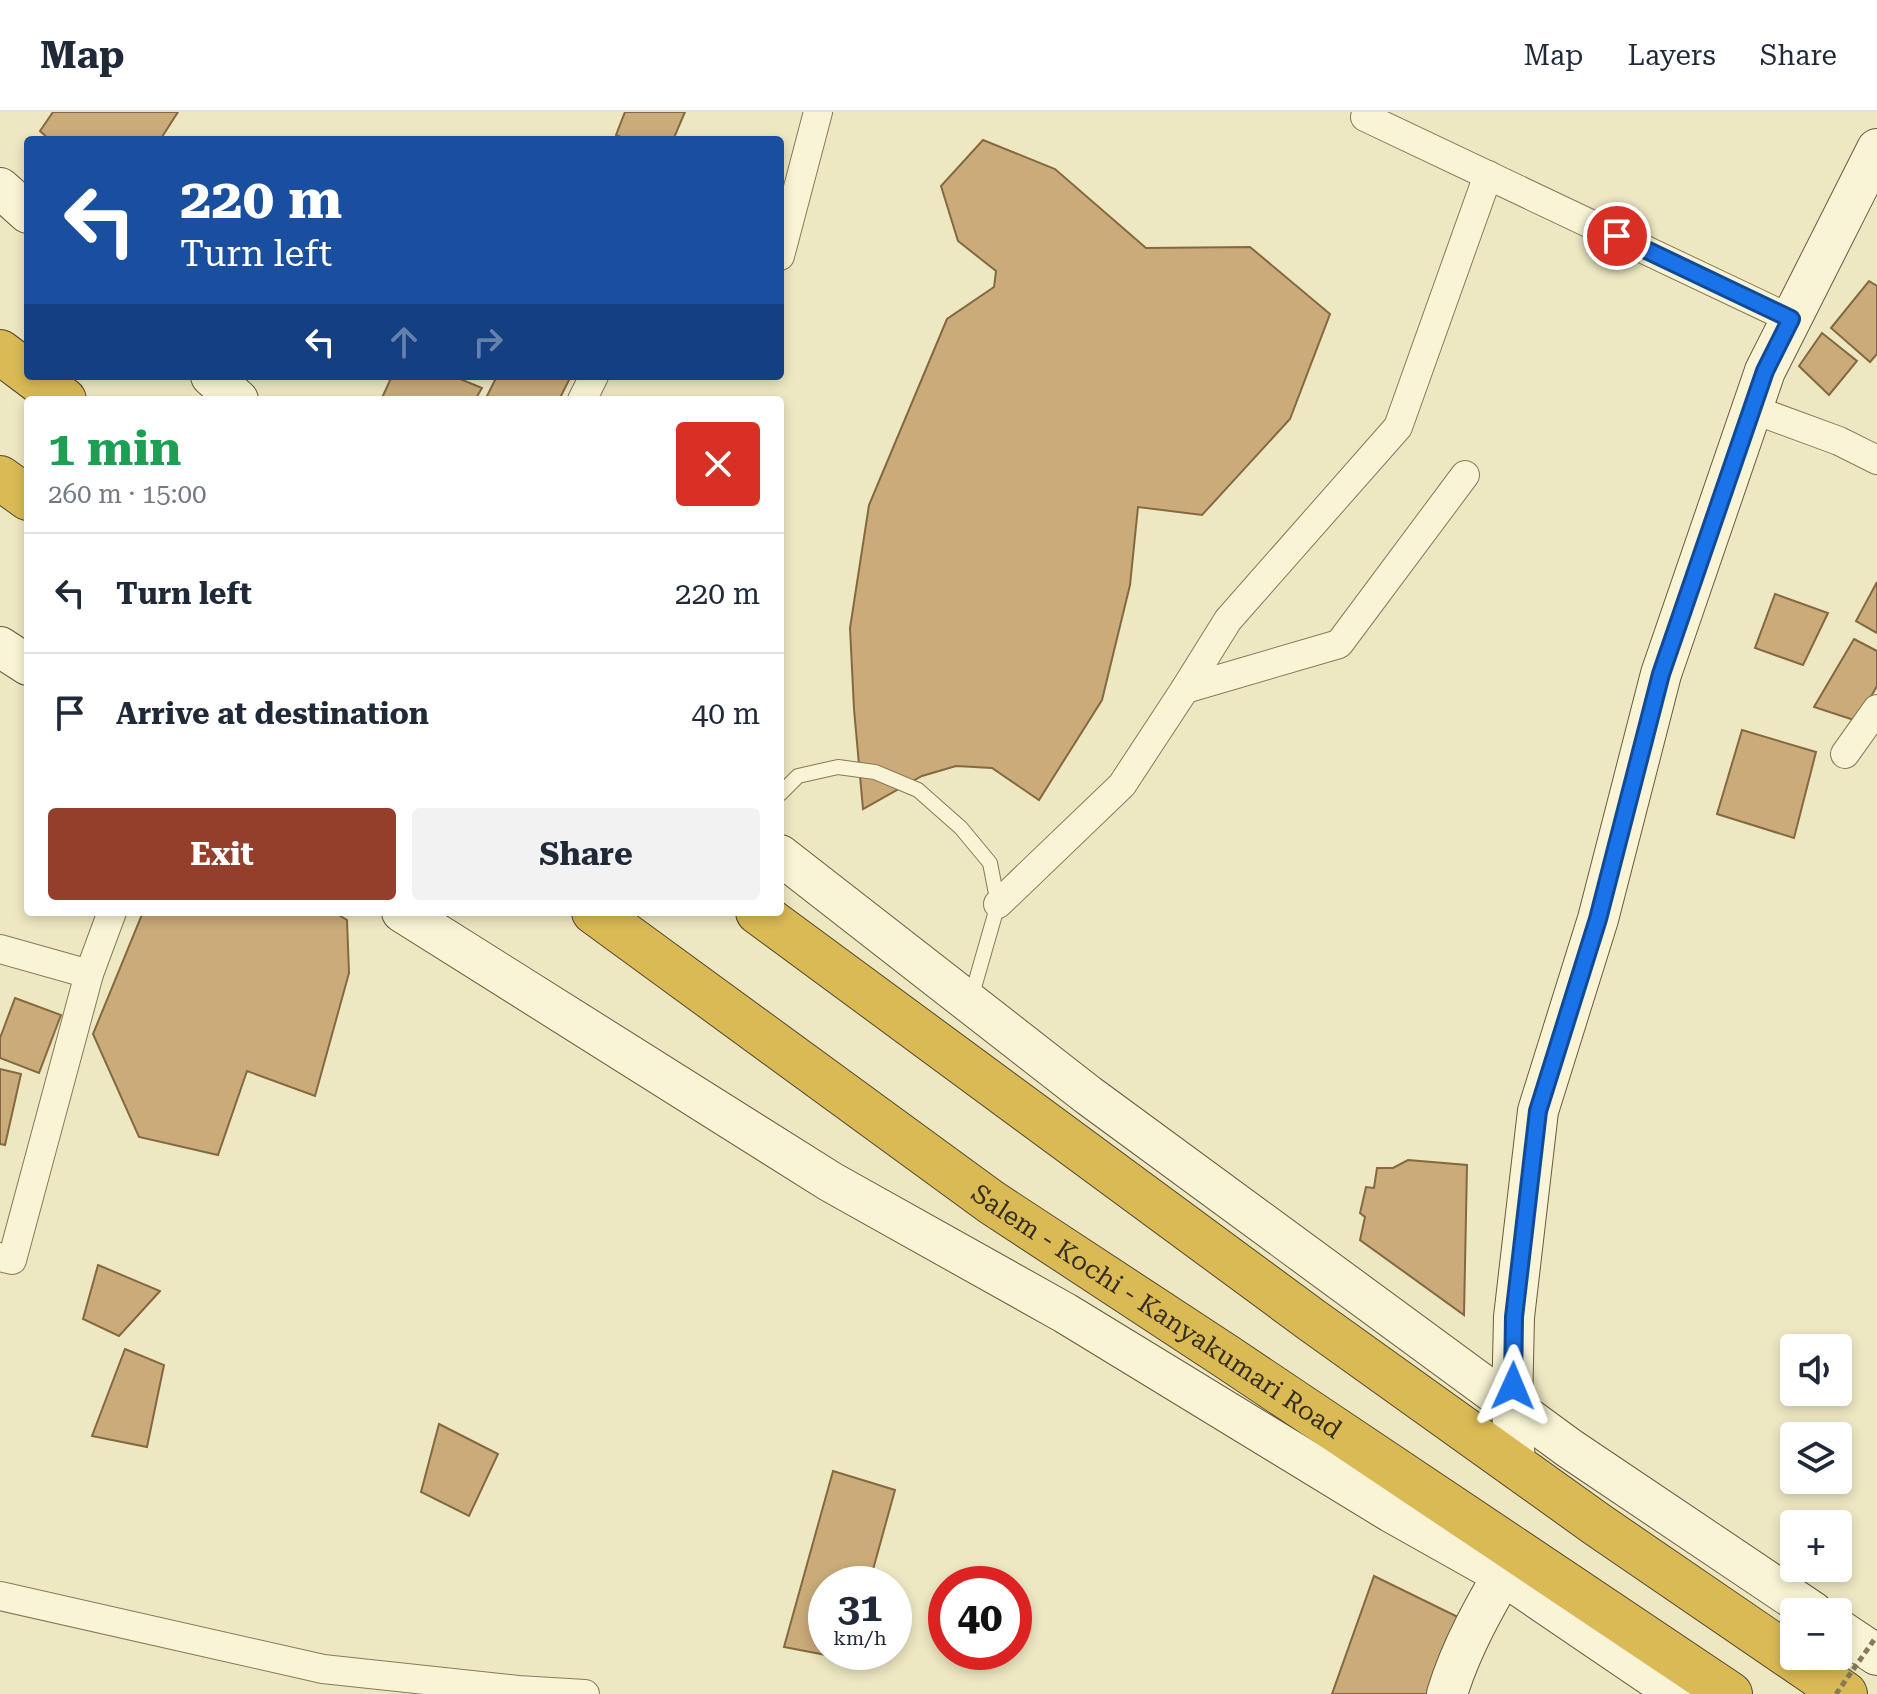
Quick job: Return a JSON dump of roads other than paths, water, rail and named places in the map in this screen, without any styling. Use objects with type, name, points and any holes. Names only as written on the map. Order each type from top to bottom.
[{"type":"highway","points":[[0,352],[24,370]]},
{"type":"highway","points":[[38,380],[59,396]]},
{"type":"highway","points":[[0,478],[24,495]]},
{"type":"highway","name":"Salem - Kochi - Kanyakumari Road","points":[[599,916],[991,1202],[1201,1340],[1510,1564],[1730,1694]]},
{"type":"highway","points":[[763,916],[1313,1321],[1598,1525],[1845,1694]]},
{"type":"street","points":[[784,241],[818,112]]},
{"type":"street","points":[[1365,117],[1791,319]]},
{"type":"street","points":[[1515,1466],[1512,1406],[1514,1317],[1538,1111],[1598,919],[1661,674],[1765,371],[1877,149]]},
{"type":"street","points":[[998,904],[1122,785],[1228,620],[1398,427],[1488,175]]},
{"type":"street","points":[[0,188],[24,209]]},
{"type":"street","points":[[216,380],[234,396]]},
{"type":"street","points":[[1752,409],[1839,441],[1877,460]]},
{"type":"street","points":[[1185,689],[1339,644],[1465,475]]},
{"type":"street","points":[[0,647],[24,662]]},
{"type":"street","points":[[1845,754],[1877,709]]},
{"type":"street","points":[[784,858],[1101,1105],[1569,1448],[1792,1598]]},
{"type":"street","points":[[0,1257],[12,1260],[89,974],[111,916]]},
{"type":"street","points":[[408,916],[831,1182],[1065,1313],[1391,1512],[1510,1564],[1678,1694]]},
{"type":"street","points":[[0,949],[89,974]]},
{"type":"street","points":[[1447,1694],[1486,1603],[1510,1564]]},
{"type":"street","points":[[0,1596],[323,1669],[517,1692],[585,1694]]},
{"type":"lane","points":[[784,790],[798,776],[838,767],[875,772],[918,790],[961,828],[990,863],[998,904],[969,1003]]}]
